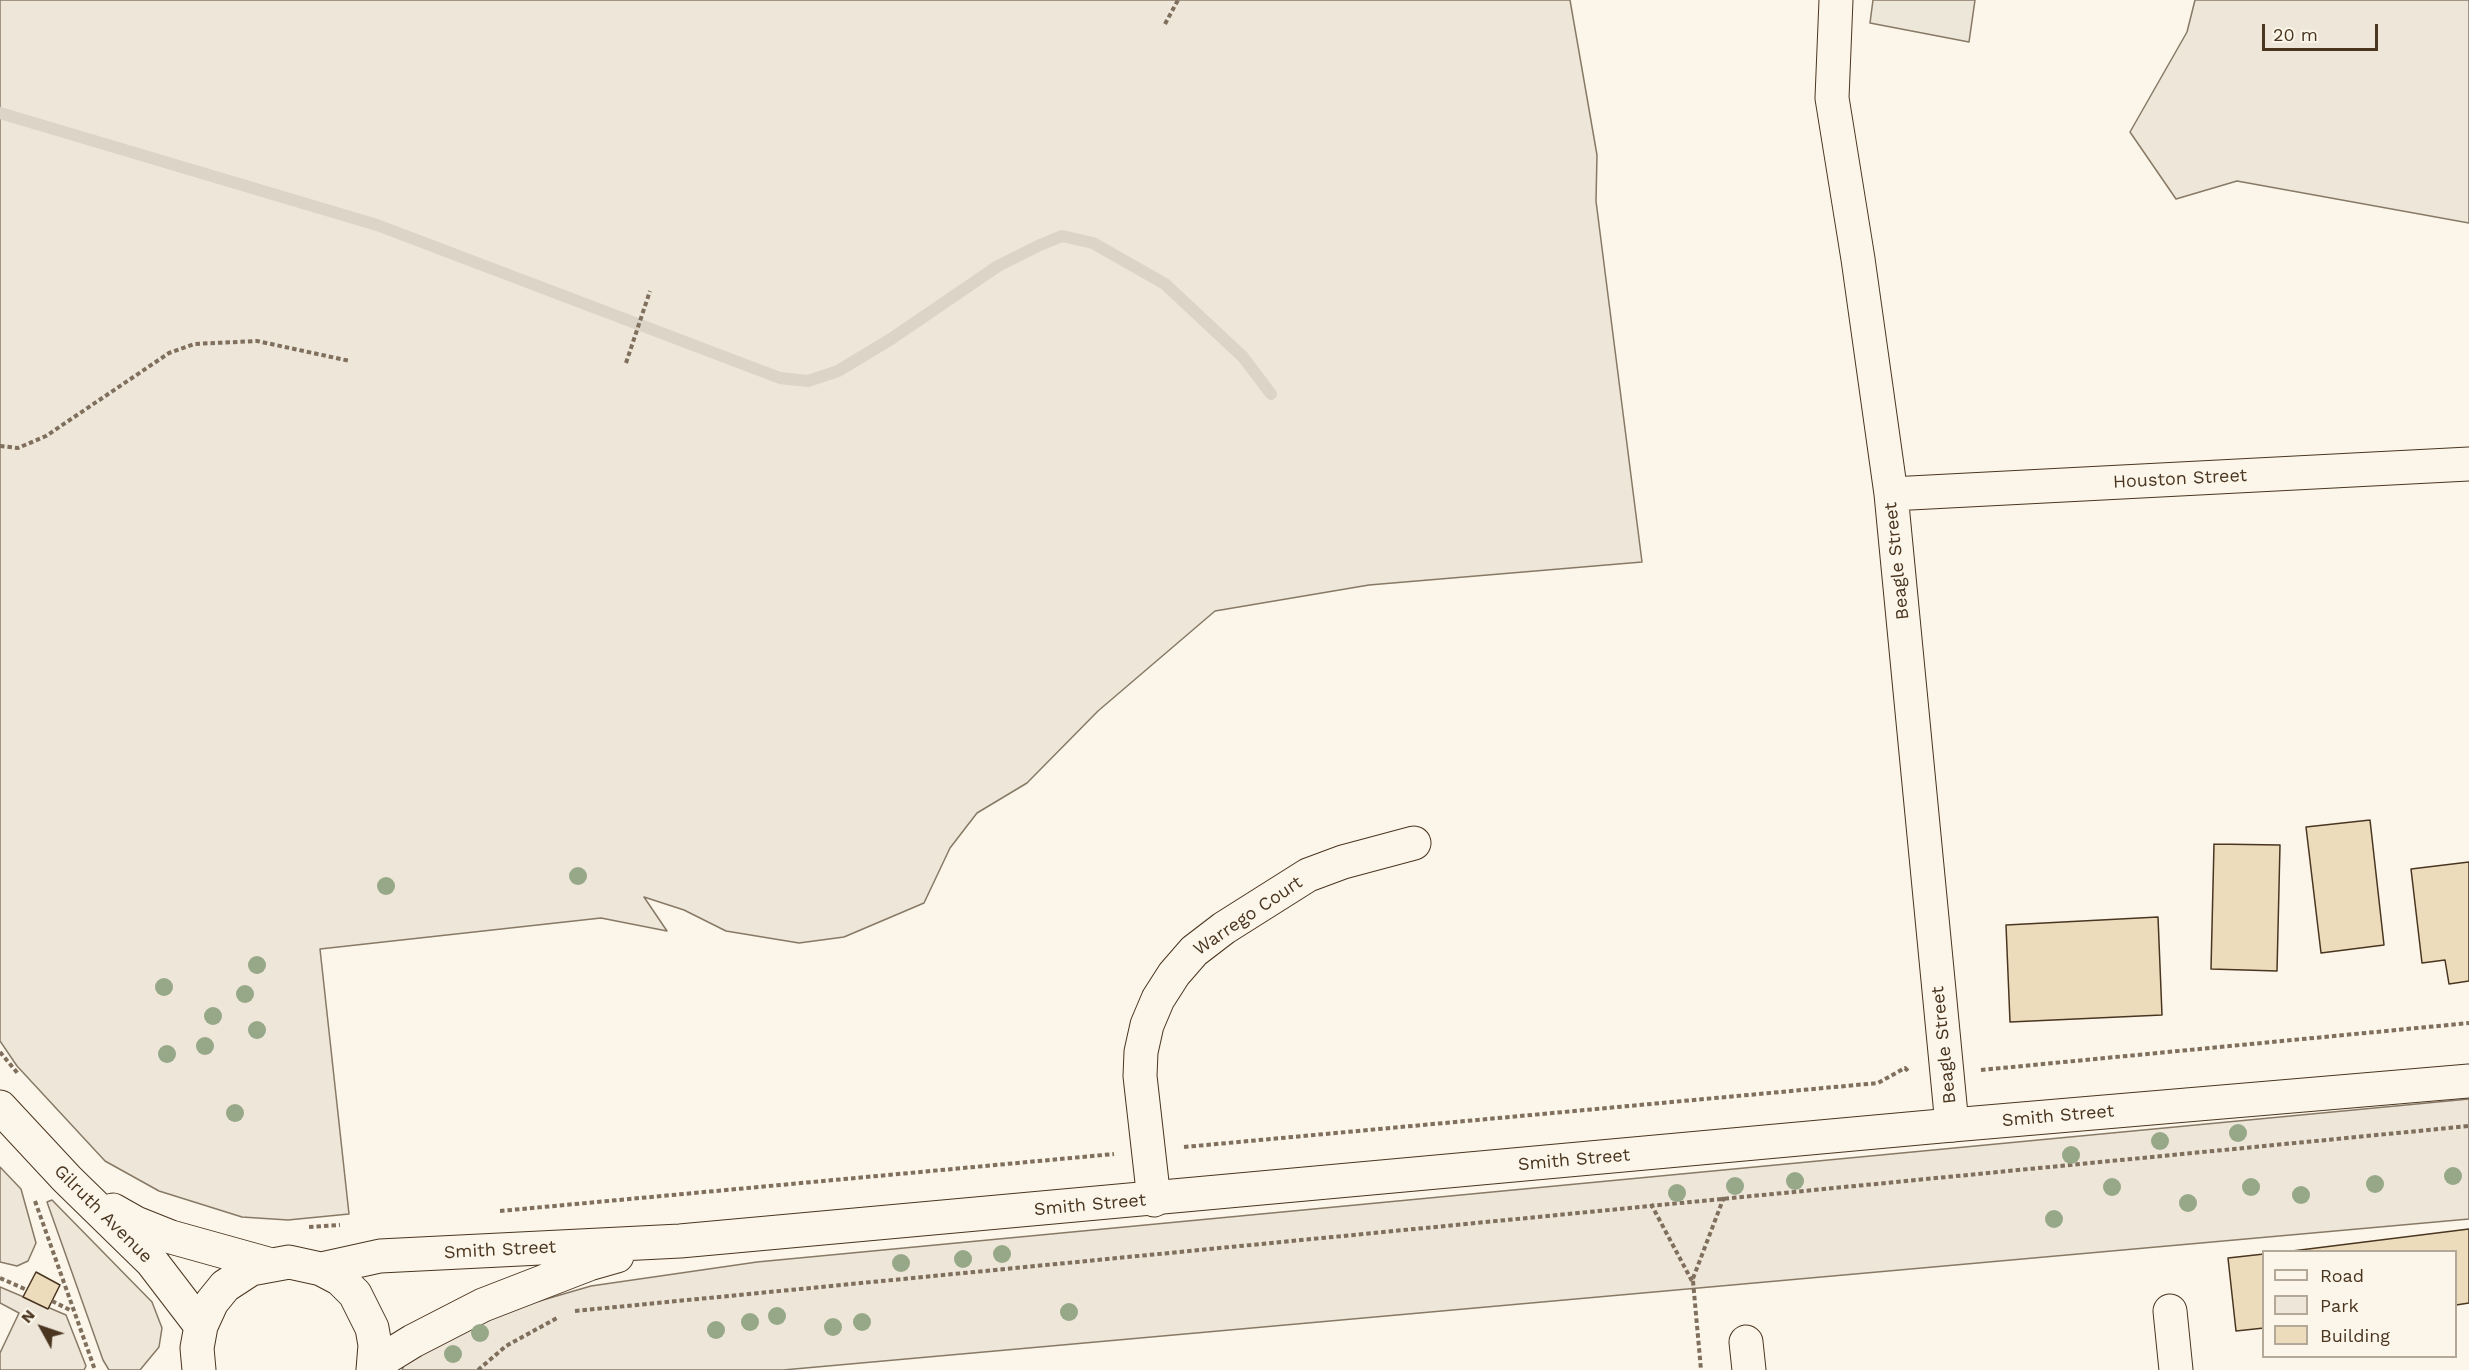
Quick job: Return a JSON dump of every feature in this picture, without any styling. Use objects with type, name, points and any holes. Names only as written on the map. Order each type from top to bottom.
[{"type":"street","name":"Beagle Street","points":[[1836,0],[1832,98],[1858,259],[1890,494],[1952,1125]]},
{"type":"street","name":"Houston Street","points":[[1890,494],[2469,464]]},
{"type":"street","name":"Warrego Court","points":[[1154,1200],[1140,1076],[1141,1052],[1147,1025],[1158,999],[1174,974],[1194,951],[1224,928],[1308,875],[1343,862],[1414,843]]},
{"type":"street","name":"Smith Street","points":[[321,1269],[380,1256],[680,1241],[1154,1200],[1952,1125],[2469,1082]]},
{"type":"street","name":"Gilruth Avenue","points":[[0,1107],[67,1179],[152,1262],[194,1353]]},
{"type":"street","points":[[67,1179],[136,1223],[171,1237],[268,1264]]},
{"type":"street","name":"Smith Street","points":[[373,1367],[442,1325],[536,1284],[589,1264],[680,1241]]},
{"type":"street","points":[[194,1353],[212,1302],[225,1286],[251,1269],[268,1264],[289,1262],[321,1269],[340,1280],[355,1294],[367,1314],[375,1345],[373,1367]]},
{"type":"street","points":[[2170,1311],[2176,1370]]},
{"type":"path","points":[[1165,24],[1178,0]]},
{"type":"path","points":[[626,363],[650,291]]},
{"type":"path","points":[[0,446],[18,448],[46,436],[160,358],[194,344],[257,341],[350,361]]},
{"type":"path","points":[[1970,1070],[2469,1023]]},
{"type":"path","points":[[0,1052],[21,1078]]},
{"type":"path","points":[[1173,1148],[1878,1083],[1905,1068],[1912,1075]]},
{"type":"path","points":[[570,1311],[2469,1126]]},
{"type":"path","points":[[493,1211],[1126,1152]]},
{"type":"path","points":[[31,1190],[95,1370]]},
{"type":"path","points":[[1692,1281],[1724,1197]]},
{"type":"path","points":[[1651,1204],[1692,1281],[1701,1370]]},
{"type":"path","points":[[303,1227],[349,1224]]},
{"type":"path","points":[[0,1278],[27,1290]]},
{"type":"path","points":[[52,1301],[73,1311]]},
{"type":"path","points":[[478,1370],[506,1346],[561,1316]]},
{"type":"green space","points":[[0,0],[1570,0],[1597,155],[1596,201],[1642,562],[1369,585],[1215,611],[1098,711],[1027,783],[977,813],[950,848],[924,903],[844,937],[799,943],[726,931],[684,910],[644,897],[667,931],[601,918],[320,949],[349,1214],[288,1220],[242,1217],[159,1191],[105,1161],[17,1066],[0,1041]]},
{"type":"green space","points":[[2195,0],[2469,0],[2469,223],[2237,181],[2176,199],[2130,132],[2187,32]]},
{"type":"green space","points":[[2469,1099],[2469,1219],[783,1370],[402,1370],[407,1358],[467,1322],[591,1286],[757,1262]]},
{"type":"green space","points":[[0,1167],[21,1189],[36,1243],[28,1261],[17,1266],[0,1262]]},
{"type":"green space","points":[[52,1200],[152,1302],[162,1328],[159,1347],[140,1370],[109,1370],[103,1360],[47,1202]]},
{"type":"green space","points":[[0,1287],[66,1315],[86,1366],[84,1370],[0,1370],[0,1353],[19,1313],[0,1303]]},
{"type":"shaded area","points":[[1873,0],[1975,0],[1969,42],[1870,23]]},
{"type":"building","points":[[2370,820],[2384,945],[2321,953],[2306,827]]},
{"type":"building","points":[[2214,844],[2280,845],[2277,971],[2211,969]]},
{"type":"building","points":[[2469,862],[2469,981],[2449,984],[2445,960],[2422,963],[2411,869]]},
{"type":"building","points":[[2158,917],[2162,1015],[2010,1022],[2006,925]]},
{"type":"building","points":[[2469,1229],[2469,1303],[2457,1305],[2457,1250],[2300,1250]]},
{"type":"building","points":[[2262,1254],[2262,1328],[2236,1331],[2228,1258]]},
{"type":"building","points":[[36,1272],[60,1285],[48,1309],[23,1297]]},
{"type":"waterway","points":[[0,113],[377,225],[780,378],[808,381],[838,371],[891,339],[998,266],[1062,236],[1093,243],[1165,284],[1243,357],[1271,394]]}]
